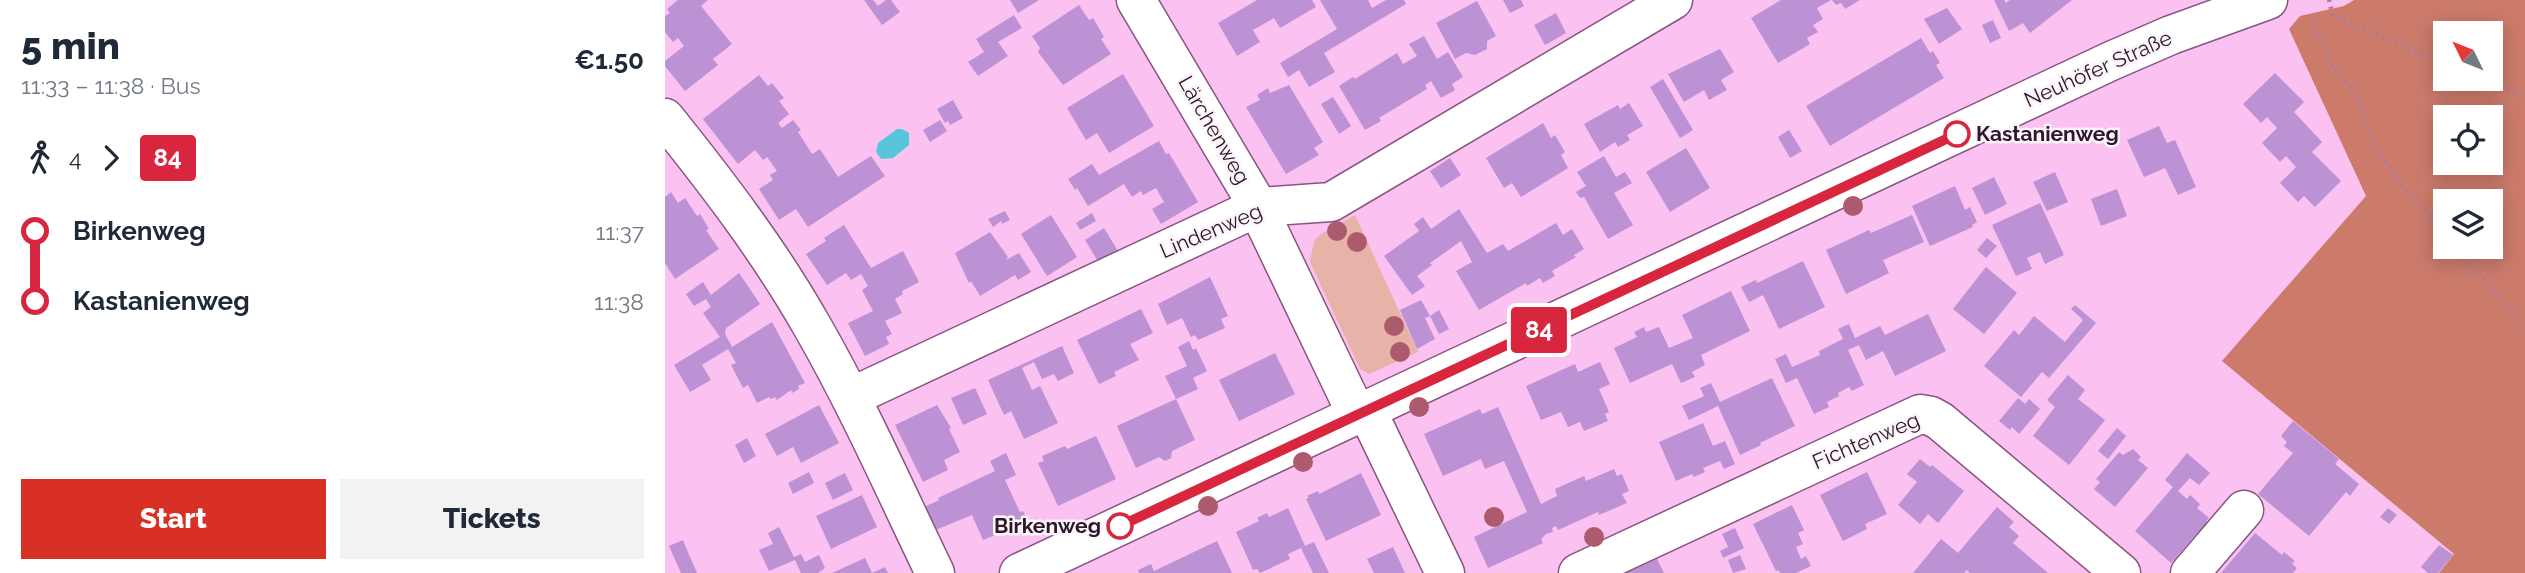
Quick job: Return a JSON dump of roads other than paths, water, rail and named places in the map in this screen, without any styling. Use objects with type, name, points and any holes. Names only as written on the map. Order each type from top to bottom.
[{"type":"street","name":"Lärchenweg","points":[[1136,0],[1258,207],[1445,573]]},
{"type":"street","name":"Lindenweg","points":[[851,397],[1258,207],[1331,202],[1673,0]]},
{"type":"street","name":"Neuhöfer Straße","points":[[1019,573],[2111,61],[2171,35],[2268,0]]},
{"type":"street","points":[[665,118],[704,166],[789,288],[851,397],[935,573]]},
{"type":"street","name":"Fichtenweg","points":[[1578,573],[1920,414],[1940,421],[2121,573]]},
{"type":"street","points":[[2190,573],[2244,510]]},
{"type":"place","name":"Kastanienweg","points":[[1957,134]]},
{"type":"place","name":"Birkenweg","points":[[1120,526]]}]
